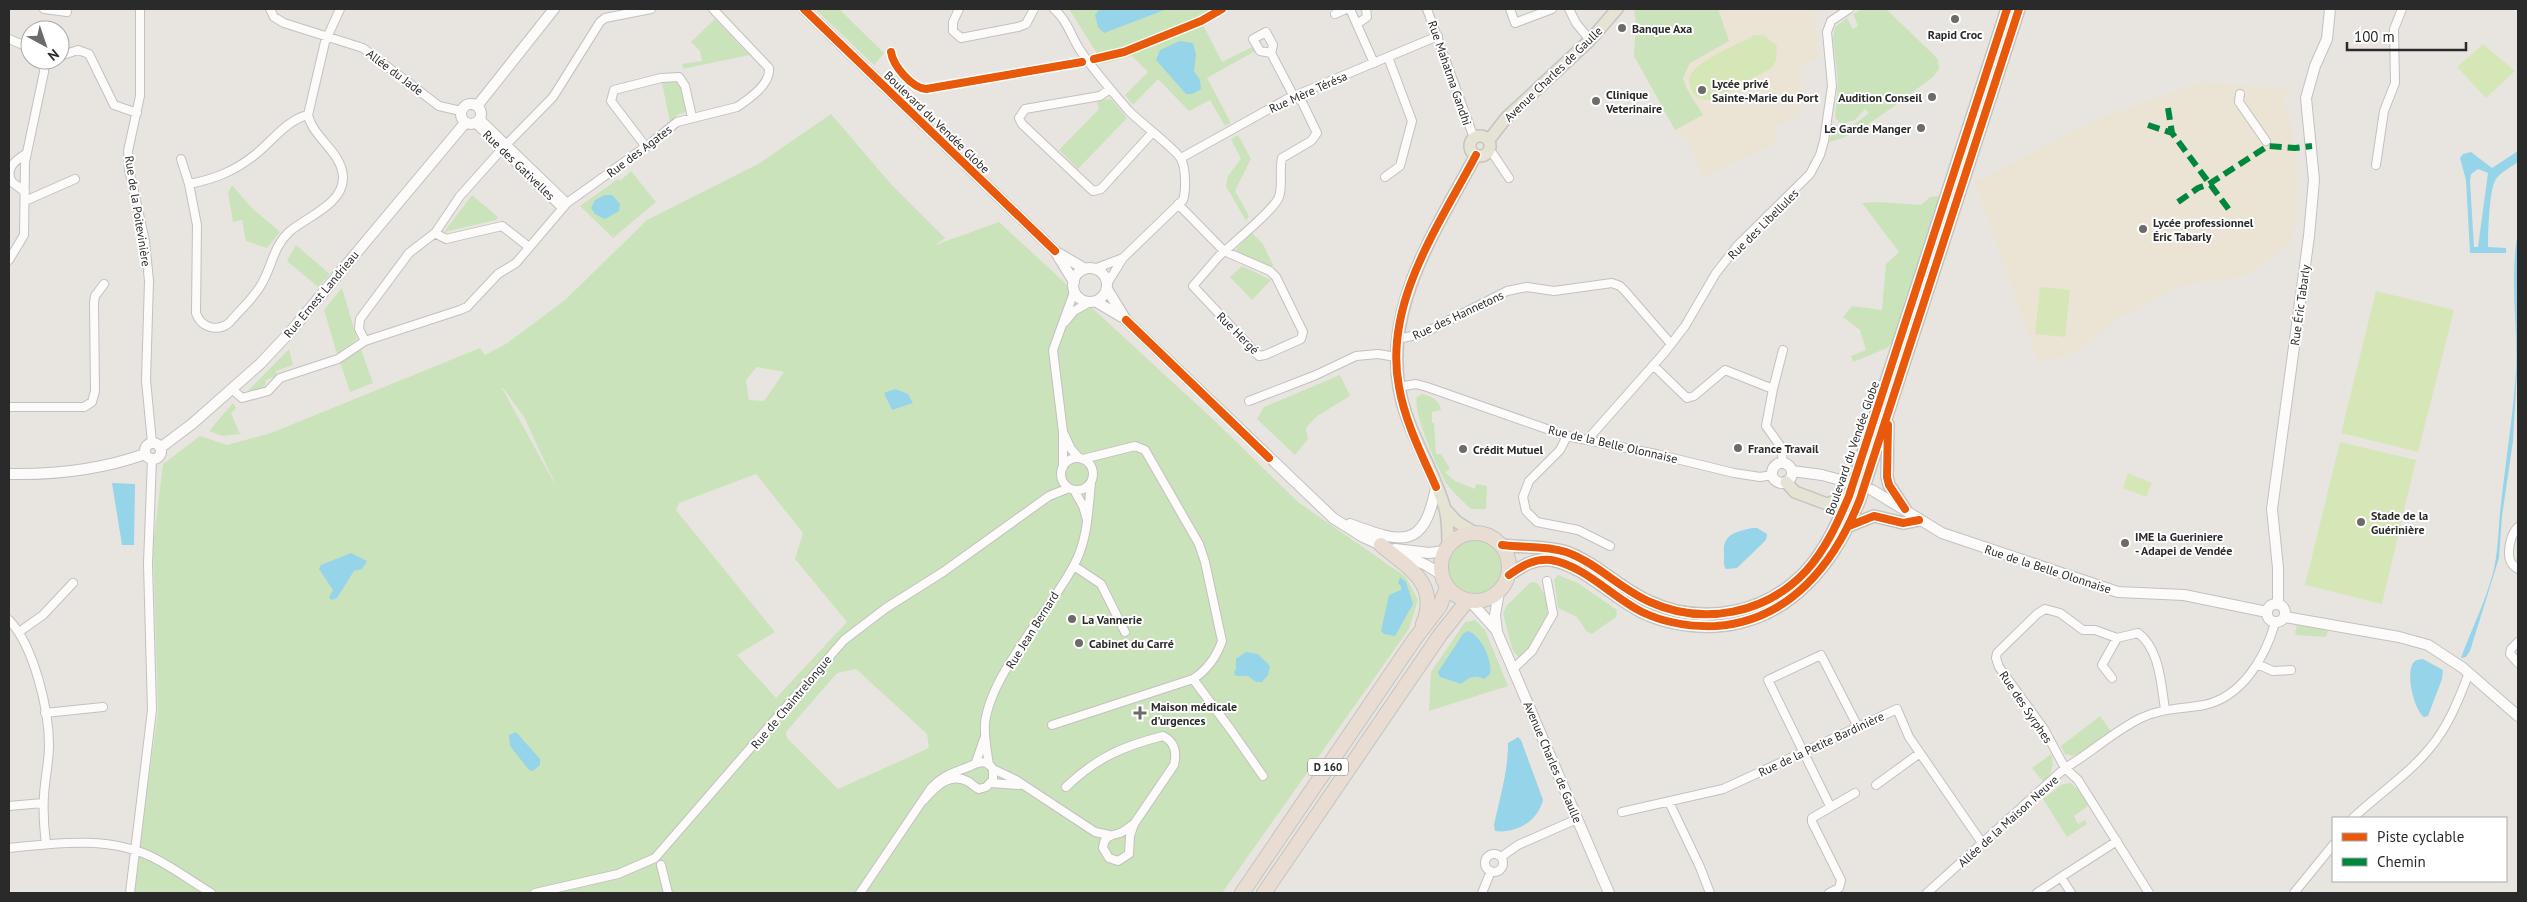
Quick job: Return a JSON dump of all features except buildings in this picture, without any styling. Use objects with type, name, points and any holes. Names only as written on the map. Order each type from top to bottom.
[{"type":"highway","points":[[1475,533],[1490,536],[1502,545],[1509,559],[1509,575],[1499,592],[1486,600],[1469,601],[1456,596],[1444,581],[1441,563],[1446,549],[1460,536],[1475,533]]},
{"type":"highway","name":"D 160","points":[[1384,546],[1414,571],[1423,585],[1427,609],[1414,640]]},
{"type":"highway","name":"D 160","points":[[1242,893],[1414,640],[1440,606],[1444,581]]},
{"type":"highway","name":"D 160","points":[[1264,893],[1324,808],[1440,635],[1469,601]]},
{"type":"highway","points":[[1272,893],[1324,808]]},
{"type":"main road","name":"Avenue Charles de Gaulle","points":[[1489,140],[1506,118],[1590,40],[1617,9]]},
{"type":"main road","name":"Boulevard du Vendée Globe","points":[[1502,545],[1563,551],[1593,566],[1649,602],[1675,611],[1705,615],[1746,609],[1784,590],[1815,560],[1843,525],[1849,496],[2007,9]]},
{"type":"main road","name":"Boulevard du Vendée Globe","points":[[1509,575],[1540,559],[1557,562],[1581,572],[1631,606],[1659,619],[1690,626],[1720,625],[1764,614],[1790,599],[1824,566],[1843,525],[1866,484],[2019,9]]},
{"type":"main road","points":[[1483,136],[1489,140],[1488,152],[1476,155],[1470,146],[1474,138],[1483,136]]},
{"type":"main road","points":[[1475,533],[1457,522],[1445,509],[1408,420],[1398,387],[1396,357],[1397,340],[1407,294],[1420,262],[1476,155]]},
{"type":"main road","points":[[1888,413],[1887,477],[1889,485],[1905,509]]},
{"type":"main road","points":[[1789,477],[1795,492],[1827,504],[1843,525],[1874,516],[1903,523],[1919,520]]},
{"type":"main road","points":[[1827,504],[1849,496]]},
{"type":"main road","points":[[1445,509],[1446,549]]},
{"type":"street","points":[[44,9],[67,12]]},
{"type":"street","name":"Rue de la Poitevinière","points":[[140,9],[140,96],[128,151],[128,161],[145,241],[149,280],[146,380],[156,445]]},
{"type":"street","name":"Allée du Jade","points":[[270,9],[274,17],[284,24],[363,48],[439,106],[461,111]]},
{"type":"street","points":[[181,159],[189,184],[197,225],[196,313],[198,319],[207,326],[222,327],[229,323],[261,286],[273,254],[284,237],[297,225],[328,204],[341,187],[342,168],[309,120],[308,115],[327,37],[340,9]]},
{"type":"street","points":[[477,106],[554,9]]},
{"type":"street","points":[[605,18],[607,9]]},
{"type":"street","points":[[365,341],[359,329],[360,319],[414,248],[435,233],[460,196],[553,97],[600,22],[605,18],[651,9]]},
{"type":"street","name":"Rue des Agates","points":[[233,390],[242,398],[268,392],[280,378],[338,359],[365,341],[460,310],[467,306],[498,274],[516,263],[565,205],[646,147],[677,122],[737,107],[745,102],[770,75],[765,62],[712,9]]},
{"type":"street","name":"Boulevard du Vendée Globe","points":[[804,9],[1055,251],[1089,269]]},
{"type":"street","points":[[959,9],[952,26],[953,31],[961,38],[1026,24],[1034,9]]},
{"type":"street","points":[[1054,9],[1068,26],[1088,60],[1110,89],[1152,133],[1181,158],[1185,195],[1123,258],[1104,294],[1074,311],[1060,327]]},
{"type":"street","points":[[1334,14],[1348,9],[1374,63]]},
{"type":"street","points":[[1356,24],[1366,17],[1366,9]]},
{"type":"street","name":"Rue Mahatma Gandhi","points":[[1427,9],[1474,138]]},
{"type":"street","points":[[1510,9],[1515,23],[1552,9]]},
{"type":"street","points":[[1569,9],[1576,23],[1590,40]]},
{"type":"street","name":"Rue des Libellules","points":[[1588,439],[1685,326],[1716,273],[1738,246],[1797,189],[1815,166],[1824,141],[1832,86],[1827,32],[1836,16],[1849,9]]},
{"type":"street","name":"Rue Éric Tabarly","points":[[2278,604],[2278,568],[2272,509],[2309,236],[2314,180],[2306,98],[2315,66],[2327,39],[2330,9]]},
{"type":"street","points":[[2376,165],[2384,111],[2395,83],[2394,30],[2402,9]]},
{"type":"street","name":"Rue Mère Térésa","points":[[1181,158],[1296,96],[1438,36]]},
{"type":"street","points":[[70,53],[78,50],[90,54],[114,105],[137,113]]},
{"type":"street","points":[[1178,204],[1224,251],[1278,200],[1282,158],[1316,138],[1316,129],[1296,96],[1292,93],[1271,52]]},
{"type":"street","points":[[1385,177],[1400,166],[1412,117],[1388,57]]},
{"type":"street","points":[[9,260],[24,235],[27,153],[44,70]]},
{"type":"street","points":[[646,147],[611,101],[614,90],[661,78],[678,77],[685,86],[692,117]]},
{"type":"street","points":[[1110,89],[1100,96],[1024,109],[1018,118],[1093,191],[1100,189],[1152,133]]},
{"type":"street","points":[[2240,94],[2239,102],[2266,141]]},
{"type":"street","points":[[467,104],[477,106],[481,112],[474,122],[461,118],[461,111],[467,104]]},
{"type":"street","points":[[189,184],[215,179],[231,172],[256,154],[295,120],[308,115]]},
{"type":"street","name":"Rue des Gativelles","points":[[474,122],[504,147],[565,205]]},
{"type":"street","name":"Rue Ernest Landrieau","points":[[149,457],[160,455],[156,445],[173,440],[233,390],[291,331],[474,122]]},
{"type":"street","points":[[1488,152],[1493,154],[1509,178]]},
{"type":"street","points":[[25,192],[10,179],[10,168],[12,163],[27,153]]},
{"type":"street","points":[[25,201],[75,179]]},
{"type":"street","points":[[435,233],[446,239],[502,226],[529,247]]},
{"type":"street","name":"Boulevard du Vendée Globe","points":[[1055,251],[1074,287]]},
{"type":"street","name":"Rue Hergé","points":[[1224,251],[1270,272],[1276,277],[1303,332],[1301,339],[1265,355],[1258,356],[1196,291],[1193,282],[1224,251]]},
{"type":"street","points":[[1088,523],[1083,506],[1062,480],[1063,432],[1053,350],[1078,274],[1123,258]]},
{"type":"street","points":[[1089,269],[1103,274],[1107,286],[1126,320]]},
{"type":"street","points":[[9,407],[84,407],[92,402],[96,391],[94,303],[95,296],[104,284]]},
{"type":"street","name":"Rue des Hannetons","points":[[1397,340],[1422,334],[1507,291],[1527,287],[1554,291],[1612,284],[1620,286],[1671,344]]},
{"type":"street","points":[[1074,287],[1080,299],[1092,302],[1126,320],[1334,518],[1354,532],[1426,565],[1444,581]]},
{"type":"street","points":[[1782,464],[1781,447],[1766,426],[1783,350]]},
{"type":"street","points":[[1249,401],[1316,375],[1356,356],[1378,354],[1396,357]]},
{"type":"street","points":[[1653,365],[1687,398],[1694,396],[1725,370],[1773,388]]},
{"type":"street","name":"Rue de la Belle Olonnaise","points":[[1398,387],[1416,384],[1427,386],[1567,436],[1588,439],[1734,474],[1760,477],[1772,475]]},
{"type":"street","points":[[1063,432],[1071,449],[1092,466],[1093,471],[1091,483],[1083,489],[1071,489]]},
{"type":"street","points":[[1567,436],[1560,450],[1529,481],[1523,497],[1526,511],[1538,522],[1578,530],[1610,546]]},
{"type":"street","points":[[1052,725],[1193,679],[1207,668],[1218,652],[1222,641],[1206,566],[1199,544],[1142,447],[1136,446],[1108,454],[1072,458],[1062,470]]},
{"type":"street","points":[[1093,471],[1108,454]]},
{"type":"street","points":[[9,474],[88,470],[149,457],[148,564],[152,710],[130,893]]},
{"type":"street","points":[[1789,477],[1788,466],[1782,464],[1774,467],[1772,475],[1778,482],[1789,477],[1822,475],[1844,481]]},
{"type":"street","name":"Rue de Chaintrelongue","points":[[1049,496],[1062,470]]},
{"type":"street","name":"Rue Jean Bernard","points":[[973,764],[984,739],[987,716],[998,686],[1074,566],[1088,523],[1091,483]]},
{"type":"street","points":[[1334,518],[1384,537],[1404,538],[1419,530],[1425,523],[1431,510],[1436,487]]},
{"type":"street","name":"Rue de Chaintrelongue","points":[[535,893],[618,874],[656,858],[844,640],[886,608],[943,572],[1049,496],[1071,489]]},
{"type":"street","name":"Rue de la Belle Olonnaise","points":[[1872,490],[1905,509],[1919,520],[1951,537],[2118,592],[2184,595],[2267,612]]},
{"type":"street","points":[[2518,527],[2512,534],[2510,555],[2511,563],[2518,570]]},
{"type":"street","points":[[1384,546],[1429,553],[1446,549]]},
{"type":"street","points":[[1074,566],[1101,584],[1125,632]]},
{"type":"street","points":[[1513,669],[1532,652],[1553,614],[1547,580]]},
{"type":"street","points":[[20,632],[43,614],[73,583]]},
{"type":"street","points":[[1497,632],[1495,615],[1499,592]]},
{"type":"street","points":[[1469,601],[1497,632]]},
{"type":"street","points":[[2278,604],[2284,607],[2285,616],[2281,622],[2275,623],[2270,620],[2267,612],[2272,605],[2278,604]]},
{"type":"street","name":"Rue des Syrphes","points":[[2065,768],[2044,729],[1996,663],[1997,653],[2037,614],[2046,609],[2063,614],[2079,629],[2095,630],[2117,638],[2130,633],[2138,633],[2144,637],[2156,659],[2165,709]]},
{"type":"street","points":[[2285,616],[2416,641],[2444,654],[2518,716]]},
{"type":"street","points":[[9,620],[20,632],[30,653],[45,713],[49,744],[43,803],[46,844]]},
{"type":"street","points":[[2065,768],[2139,719],[2165,709],[2219,701],[2235,690],[2256,664],[2271,638],[2275,623]]},
{"type":"street","name":"Avenue Charles de Gaulle","points":[[1497,632],[1609,893]]},
{"type":"street","points":[[2112,678],[2102,664],[2117,638]]},
{"type":"street","points":[[2518,642],[2511,649],[2510,654],[2518,663]]},
{"type":"street","points":[[1830,806],[1768,680],[1821,655],[1858,726]]},
{"type":"street","points":[[2256,664],[2273,670],[2291,670]]},
{"type":"street","points":[[2354,817],[2408,772],[2431,748],[2447,724],[2469,673]]},
{"type":"street","points":[[1193,679],[1232,730],[1263,776]]},
{"type":"street","points":[[45,713],[103,707]]},
{"type":"street","name":"Rue de la Petite Bardinière","points":[[1622,812],[1723,789],[1897,709],[1920,753],[1982,843]]},
{"type":"street","points":[[1066,787],[1080,774],[1109,753],[1130,744],[1163,736],[1174,745],[1176,757],[1174,765],[1134,824],[1129,854],[1118,861],[1106,856],[1103,844],[1095,832]]},
{"type":"street","name":"Rue Jean Bernard","points":[[984,739],[991,767]]},
{"type":"street","points":[[1876,785],[1920,753]]},
{"type":"street","points":[[860,893],[931,788],[944,775],[973,764],[983,762],[1027,787],[1095,832],[1109,835],[1120,833],[1134,824]]},
{"type":"street","points":[[969,782],[967,774],[973,764]]},
{"type":"street","points":[[924,800],[934,788],[947,780],[953,779],[969,782],[979,788],[986,787],[991,783],[994,776],[991,767]]},
{"type":"street","name":"Allée de la Maison Neuve","points":[[1927,893],[2065,768],[2078,780],[2149,893]]},
{"type":"street","points":[[991,783],[1000,782],[1027,787]]},
{"type":"street","points":[[1829,893],[1839,888],[1842,880],[1812,822],[1815,814],[1855,793]]},
{"type":"street","points":[[1669,802],[1700,867],[1710,893]]},
{"type":"street","points":[[9,806],[43,803]]},
{"type":"street","points":[[1501,857],[1518,845],[1577,820]]},
{"type":"street","points":[[1120,833],[1130,841]]},
{"type":"street","points":[[1103,844],[1109,835]]},
{"type":"street","points":[[2036,893],[2117,841]]},
{"type":"street","points":[[9,848],[46,844],[89,843],[135,851],[154,858],[211,893]]},
{"type":"street","points":[[2294,893],[2332,846]]},
{"type":"street","points":[[1491,871],[1486,865],[1488,857],[1493,854],[1501,857]]},
{"type":"street","points":[[1491,871],[1502,868],[1503,862],[1501,857]]},
{"type":"street","points":[[661,865],[668,893]]},
{"type":"street","points":[[1482,893],[1491,871]]},
{"type":"street","points":[[2061,877],[2071,893]]},
{"type":"shaded area","name":"Lycée privé Sainte-Marie du Port","points":[[1634,9],[1818,9],[1814,11],[1819,58],[1800,65],[1799,116],[1776,127],[1775,135],[1778,142],[1703,178],[1688,141],[1675,130],[1634,56],[1636,23]]},
{"type":"shaded area","name":"Lycée professionnel Éric Tabarly","points":[[2201,82],[2294,89],[2283,100],[2291,122],[2298,172],[2297,215],[2292,242],[2248,275],[2178,287],[2115,320],[2088,343],[2066,356],[2038,362],[1975,182],[2097,119]]},
{"type":"green space","points":[[815,9],[839,9],[884,53],[874,65]]},
{"type":"green space","points":[[1069,9],[1215,9],[1187,24],[1158,36],[1129,47],[1098,55]]},
{"type":"green space","points":[[1634,9],[1718,9],[1729,41],[1690,63],[1683,78],[1689,93],[1703,115],[1675,130],[1634,56],[1636,23]]},
{"type":"green space","points":[[1863,9],[1886,9],[1934,55],[1938,60],[1939,69],[1933,77],[1868,124],[1854,133],[1829,142],[1833,130],[1848,127],[1869,113],[1865,109],[1855,120],[1842,124],[1835,118],[1838,82],[1833,39],[1835,27],[1847,18],[1853,29],[1858,26],[1853,14]]},
{"type":"green space","points":[[715,19],[749,55],[683,69],[682,64],[702,61],[700,51],[691,42]]},
{"type":"green space","points":[[1202,23],[1222,62],[1252,47],[1255,51],[1207,78],[1231,123],[1225,126],[1210,100],[1189,111],[1158,79],[1133,105],[1125,95],[1148,72],[1132,56],[1101,64],[1099,61],[1136,50]]},
{"type":"green space","points":[[1755,35],[1764,35],[1777,46],[1776,61],[1770,69],[1712,100],[1696,96],[1689,82],[1694,70],[1709,59]]},
{"type":"green space","points":[[2483,44],[2515,71],[2486,98],[2457,67]]},
{"type":"green space","points":[[677,80],[680,82],[688,112],[679,114],[670,122],[662,83]]},
{"type":"green space","points":[[1111,99],[1127,118],[1078,169],[1059,150],[1099,109],[1097,103],[1100,100]]},
{"type":"green space","points":[[831,114],[891,184],[945,238],[935,245],[999,222],[1217,423],[1298,502],[1406,577],[1418,600],[1409,629],[1222,893],[133,893],[158,712],[153,545],[163,464],[200,436],[227,445],[271,433],[480,348],[485,355],[506,344],[565,300],[647,220],[760,163]],"holes":[[[757,367],[784,372],[764,401],[749,400],[746,380]],[[502,388],[524,417],[557,488]],[[756,474],[803,533],[795,559],[847,622],[776,698],[737,655],[775,632],[676,510],[679,503]],[[856,669],[927,734],[929,748],[838,789],[787,738],[786,732],[837,673]]]},
{"type":"green space","points":[[1238,135],[1251,159],[1235,191],[1249,216],[1246,221],[1226,186],[1228,176],[1241,159],[1231,139]]},
{"type":"green space","points":[[631,171],[656,202],[613,238],[580,206],[618,179],[620,181]]},
{"type":"green space","points":[[232,185],[252,208],[280,232],[267,248],[246,241],[242,220],[233,222],[228,193]]},
{"type":"green space","points":[[472,195],[498,217],[496,220],[444,232]]},
{"type":"green space","points":[[1941,196],[1892,343],[1887,348],[1853,362],[1851,356],[1866,350],[1860,330],[1843,317],[1852,306],[1882,310],[1886,264],[1899,252],[1862,203],[1880,202],[1921,205],[1930,197]]},
{"type":"green space","points":[[1252,233],[1263,244],[1273,265],[1272,268],[1236,253],[1236,249]]},
{"type":"green space","points":[[296,245],[330,274],[318,287],[287,261]]},
{"type":"green space","points":[[1242,266],[1271,280],[1252,300],[1230,277]]},
{"type":"green space","points":[[2040,287],[2070,290],[2065,337],[2035,334]]},
{"type":"green space","points":[[342,288],[357,339],[337,354],[324,310]]},
{"type":"green space","points":[[2376,291],[2454,310],[2418,452],[2341,433]]},
{"type":"green space","points":[[289,349],[293,365],[276,371],[277,376],[266,380],[265,386],[262,387],[264,390],[244,395]]},
{"type":"green space","points":[[361,349],[373,383],[350,392],[340,362]]},
{"type":"green space","points":[[1340,375],[1350,396],[1317,416],[1306,428],[1308,439],[1295,455],[1257,419],[1264,407]]},
{"type":"green space","points":[[1422,394],[1434,399],[1440,406],[1441,410],[1432,412],[1432,423],[1434,423],[1436,454],[1441,454],[1450,469],[1445,472],[1455,481],[1475,489],[1476,484],[1487,486],[1486,509],[1471,509],[1452,491],[1443,477],[1432,454],[1418,415],[1417,397]]},
{"type":"green space","points":[[233,403],[236,408],[231,413],[240,434],[222,436],[209,431]]},
{"type":"green space","name":"Stade de la Guérinière","points":[[2340,442],[2416,460],[2382,604],[2305,585]]},
{"type":"green space","points":[[2128,473],[2152,483],[2146,497],[2123,488]]},
{"type":"green space","points":[[1470,538],[1482,538],[1497,546],[1505,561],[1505,573],[1497,588],[1482,596],[1470,596],[1455,588],[1447,573],[1447,561],[1455,546]]},
{"type":"green space","points":[[1558,575],[1578,583],[1617,610],[1616,617],[1592,634],[1587,632],[1577,617],[1558,608],[1554,580]]},
{"type":"green space","points":[[1531,582],[1537,583],[1544,593],[1547,603],[1546,621],[1524,657],[1518,657],[1512,649],[1503,613],[1507,605]]},
{"type":"green space","points":[[1475,620],[1485,630],[1508,686],[1429,711],[1431,672],[1465,622]]},
{"type":"green space","points":[[2297,624],[2325,627],[2328,631],[2326,637],[2297,635],[2295,633]]},
{"type":"green space","points":[[2100,716],[2112,733],[2079,754],[2073,756],[2065,754],[2061,746]]},
{"type":"green space","points":[[2051,754],[2052,769],[2044,783],[2032,768]]},
{"type":"green space","points":[[2071,783],[2083,795],[2088,806],[2074,816],[2078,824],[2085,820],[2087,824],[2067,837],[2043,799],[2063,784]]},
{"type":"water","points":[[1100,9],[1167,9],[1104,33],[1098,27],[1095,15]]},
{"type":"water","points":[[1180,41],[1193,43],[1196,54],[1194,71],[1200,80],[1201,89],[1192,94],[1186,94],[1156,60],[1160,50]]},
{"type":"water","points":[[2518,151],[2518,162],[2496,179],[2490,201],[2488,247],[2506,248],[2506,253],[2470,253],[2466,180],[2460,158],[2463,154],[2471,152],[2492,168]],"holes":[[[2478,169],[2488,173],[2478,247],[2474,247],[2471,174]]]},
{"type":"water","points":[[605,195],[612,195],[620,204],[619,211],[605,219],[595,214],[591,208],[595,200]]},
{"type":"water","points":[[2518,233],[2518,356],[2513,441],[2502,516],[2499,558],[2470,651],[2466,657],[2461,658],[2486,595],[2496,558],[2516,370],[2514,267]]},
{"type":"water","points":[[895,389],[908,394],[913,403],[892,410],[884,393]]},
{"type":"water","points":[[112,483],[135,484],[134,545],[122,545]]},
{"type":"water","points":[[1757,528],[1767,534],[1766,540],[1737,568],[1726,569],[1724,564],[1725,542],[1731,535]]},
{"type":"water","points":[[351,553],[367,561],[362,569],[354,571],[337,598],[331,600],[329,597],[333,590],[319,569],[321,565]]},
{"type":"water","points":[[1400,577],[1406,582],[1413,604],[1395,636],[1384,634],[1381,631],[1389,595],[1401,590],[1401,586],[1398,583]]},
{"type":"water","points":[[1467,631],[1477,637],[1485,649],[1490,662],[1490,674],[1484,679],[1472,677],[1461,684],[1440,677],[1438,672],[1463,634]]},
{"type":"water","points":[[1246,652],[1258,654],[1270,666],[1268,675],[1262,682],[1256,682],[1248,676],[1236,676],[1234,672],[1236,669],[1236,659]]},
{"type":"water","points":[[2423,659],[2443,670],[2442,679],[2428,716],[2424,717],[2417,707],[2410,681],[2412,666],[2415,661]]},
{"type":"water","points":[[516,732],[540,759],[540,765],[533,771],[529,770],[510,746],[509,735]]},
{"type":"water","points":[[1518,737],[1521,740],[1543,800],[1536,814],[1525,824],[1511,830],[1495,831],[1494,825],[1505,774],[1508,743]]},
{"type":"marked path","points":[[2168,108],[2172,133],[2230,211]]},
{"type":"marked path","points":[[2148,125],[2172,133]]},
{"type":"marked path","points":[[2178,202],[2268,146],[2295,148],[2312,146]]},
{"type":"cycle path","points":[[804,9],[1055,251]]},
{"type":"cycle path","points":[[1094,59],[1124,52],[1201,21],[1222,9]]},
{"type":"cycle path","points":[[1502,545],[1550,548],[1566,552],[1588,563],[1639,597],[1670,609],[1691,613],[1733,612],[1753,606],[1790,586],[1806,571],[1836,525],[1849,496],[2007,9]]},
{"type":"cycle path","points":[[1509,575],[1534,561],[1551,560],[1563,563],[1587,575],[1631,606],[1651,616],[1678,624],[1707,626],[1742,622],[1766,613],[1806,585],[1823,566],[1837,545],[1850,523],[1860,499],[2019,9]]},
{"type":"cycle path","points":[[891,52],[895,64],[909,81],[926,89],[1082,62]]},
{"type":"cycle path","points":[[1436,487],[1414,438],[1405,413],[1399,387],[1396,356],[1399,326],[1407,296],[1431,237],[1476,155]]},
{"type":"cycle path","points":[[1126,320],[1269,458]]},
{"type":"cycle path","points":[[1888,425],[1887,477],[1889,485],[1905,509]]},
{"type":"cycle path","points":[[1849,526],[1874,516],[1903,523],[1919,520]]},
{"type":"place","name":"Rapid Croc","points":[[1955,19]]},
{"type":"place","name":"Banque Axa","points":[[1622,28]]},
{"type":"place","name":"Lycée privé Sainte-Marie du Port","points":[[1702,90]]},
{"type":"place","name":"Audition Conseil","points":[[1932,97]]},
{"type":"place","name":"Clinique Veterinaire","points":[[1596,101]]},
{"type":"place","name":"Le Garde Manger","points":[[1921,128]]},
{"type":"place","name":"Lycée professionnel Éric Tabarly","points":[[2143,229]]},
{"type":"place","name":"France Travail","points":[[1738,448]]},
{"type":"place","name":"Crédit Mutuel","points":[[1463,449]]},
{"type":"place","name":"Stade de la Guérinière","points":[[2361,522]]},
{"type":"place","name":"IME la Gueriniere - Adapei de Vendée","points":[[2125,543]]},
{"type":"place","name":"La Vannerie","points":[[1072,619]]},
{"type":"place","name":"Cabinet du Carré","points":[[1079,643]]},
{"type":"place","name":"Maison médicale d'urgences","points":[[1140,713]]}]
